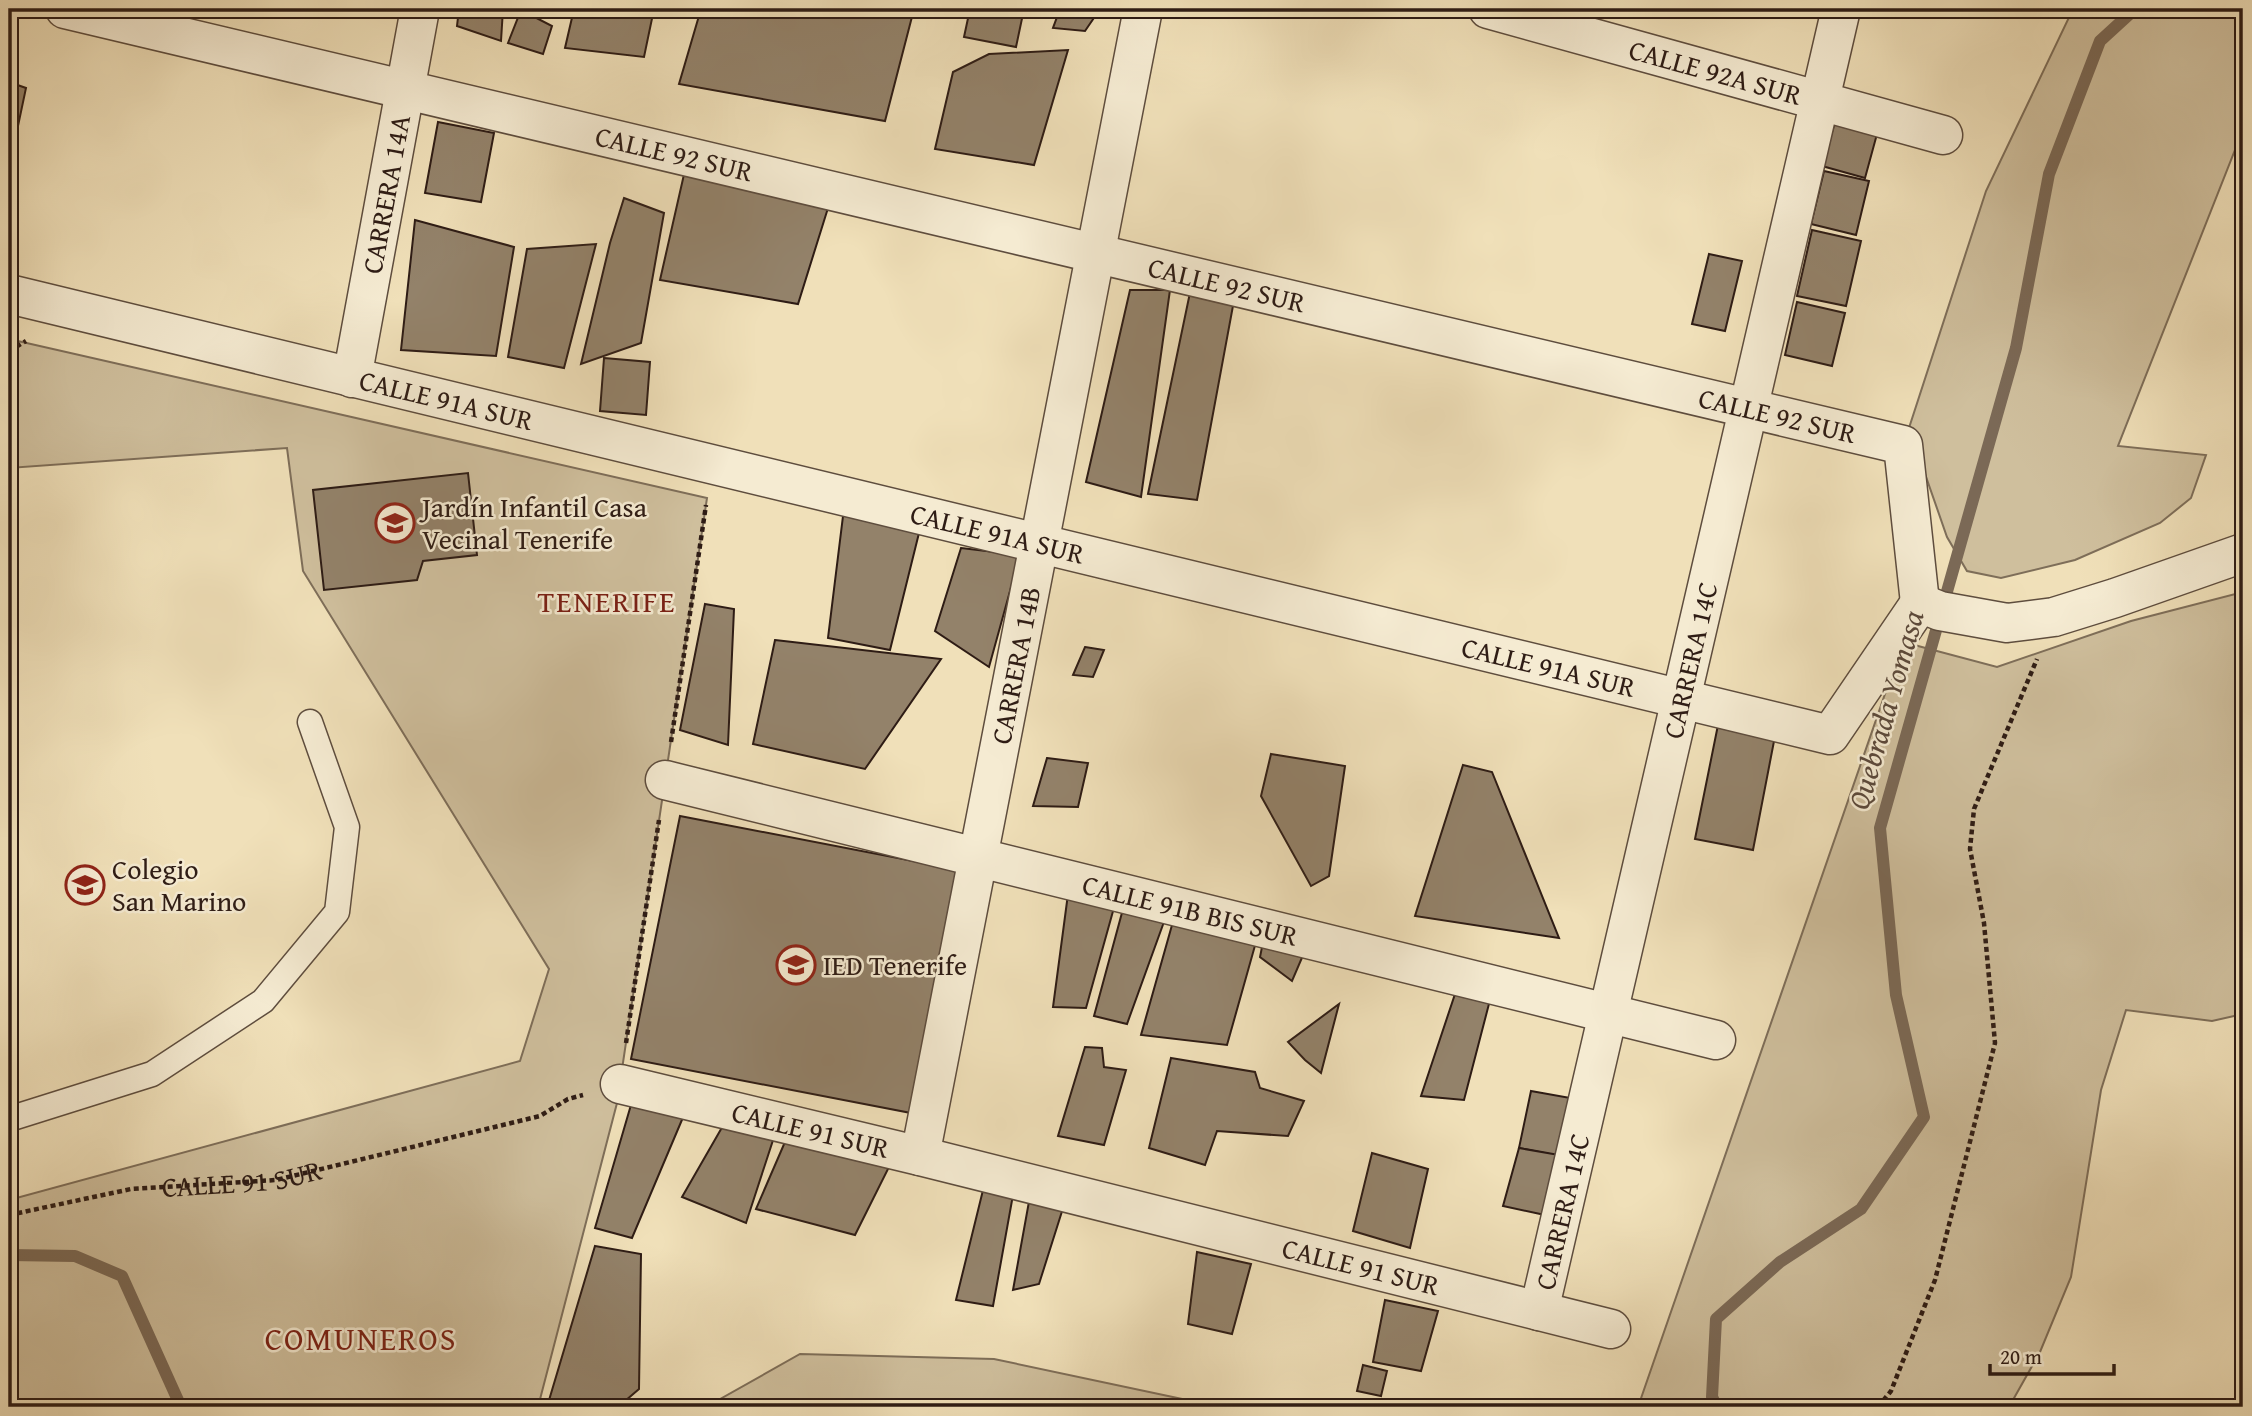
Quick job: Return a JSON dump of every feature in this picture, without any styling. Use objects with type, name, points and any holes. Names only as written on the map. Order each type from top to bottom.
[{"type":"street","name":"CALLE 92 SUR","points":[[65,9],[1903,445],[1930,607]]},
{"type":"street","name":"CARRERA 14A","points":[[352,378],[420,9]]},
{"type":"street","name":"CARRERA 14B","points":[[920,1156],[1143,9]]},
{"type":"street","name":"CALLE 92A SUR","points":[[1488,9],[1943,135]]},
{"type":"street","name":"CARRERA 14C","points":[[1539,1311],[1841,9]]},
{"type":"street","name":"CALLE 91A SUR","points":[[9,294],[1830,735],[1930,607]]},
{"type":"street","points":[[1930,607],[2007,624],[2054,617],[2243,553]]},
{"type":"street","name":"CALLE 91B BIS SUR","points":[[665,780],[1716,1040]]},
{"type":"street","name":"CALLE 91 SUR","points":[[620,1084],[920,1156],[1611,1329]]},
{"type":"lane","points":[[9,1119],[152,1074],[263,1000],[337,912],[347,827],[310,722]]},
{"type":"path","points":[[1878,1407],[1891,1391],[1935,1280],[1996,1043],[1984,923],[1970,849],[1974,808],[2054,617]]},
{"type":"path","name":"CALLE 91 SUR","points":[[9,1215],[131,1189],[276,1180],[540,1116],[568,1099],[620,1084]]},
{"type":"shaded area","points":[[2073,9],[2243,9],[2243,149],[2235,150],[2118,446],[2206,455],[2191,498],[2160,523],[2075,560],[2001,578],[1967,571],[1947,537],[1909,428],[1986,191]]},
{"type":"shaded area","points":[[9,339],[707,498],[617,1103],[538,1407],[9,1407],[9,1200],[520,1061],[549,969],[303,571],[287,448],[9,468]]},
{"type":"shaded area","points":[[2243,592],[2243,1014],[2212,1021],[2126,1010],[2101,1090],[2071,1277],[2040,1352],[2009,1407],[1638,1407],[1903,642],[1997,667],[2131,621]]},
{"type":"shaded area","points":[[800,1354],[994,1359],[1220,1407],[706,1407]]},
{"type":"building","points":[[459,9],[503,9],[501,41],[457,26]]},
{"type":"building","points":[[574,9],[654,9],[644,57],[565,48]]},
{"type":"building","points":[[701,9],[914,9],[885,121],[679,84]]},
{"type":"building","points":[[970,9],[1024,9],[1016,47],[964,37]]},
{"type":"building","points":[[1060,9],[1100,9],[1085,31],[1053,28]]},
{"type":"building","points":[[521,10],[552,26],[543,54],[508,43]]},
{"type":"building","points":[[1068,50],[1034,165],[935,149],[953,72],[989,54]]},
{"type":"building","points":[[9,82],[26,88],[18,126],[9,123]]},
{"type":"building","points":[[438,122],[494,133],[481,202],[425,193]]},
{"type":"building","points":[[1835,122],[1877,134],[1865,178],[1822,166]]},
{"type":"building","points":[[685,170],[828,208],[798,304],[660,280]]},
{"type":"building","points":[[1824,171],[1869,181],[1856,235],[1811,224]]},
{"type":"building","points":[[624,198],[664,213],[641,343],[581,364],[610,243]]},
{"type":"building","points":[[415,220],[514,247],[496,356],[401,350]]},
{"type":"building","points":[[1812,230],[1861,241],[1846,306],[1797,296]]},
{"type":"building","points":[[596,244],[564,368],[508,357],[527,249]]},
{"type":"building","points":[[1709,254],[1742,261],[1725,331],[1692,324]]},
{"type":"building","points":[[1192,283],[1235,295],[1197,500],[1148,494]]},
{"type":"building","points":[[1130,290],[1170,290],[1141,497],[1086,482]]},
{"type":"building","points":[[1797,302],[1845,313],[1832,366],[1785,355]]},
{"type":"building","points":[[604,358],[650,362],[646,415],[600,411]]},
{"type":"building","name":"Jardín Infantil Casa Vecinal Tenerife","points":[[468,473],[477,555],[423,561],[417,580],[324,590],[313,490]]},
{"type":"building","points":[[844,508],[920,529],[890,650],[828,638]]},
{"type":"building","points":[[961,548],[1020,555],[989,667],[935,631]]},
{"type":"building","points":[[705,604],[734,609],[728,745],[680,730]]},
{"type":"building","points":[[775,640],[941,659],[865,769],[753,744]]},
{"type":"building","points":[[1085,647],[1104,650],[1093,677],[1073,675]]},
{"type":"building","points":[[1718,725],[1775,736],[1753,850],[1695,839]]},
{"type":"building","points":[[1271,754],[1345,766],[1329,876],[1311,886],[1261,796]]},
{"type":"building","points":[[1047,758],[1088,763],[1078,807],[1033,806]]},
{"type":"building","points":[[1463,765],[1492,772],[1559,938],[1415,916]]},
{"type":"building","name":"IED Tenerife","points":[[680,816],[960,870],[911,1113],[631,1059]]},
{"type":"building","points":[[1068,894],[1115,904],[1086,1008],[1053,1007]]},
{"type":"building","points":[[1123,909],[1165,919],[1127,1024],[1094,1016]]},
{"type":"building","points":[[1174,918],[1256,942],[1227,1045],[1141,1035]]},
{"type":"building","points":[[1265,932],[1307,946],[1292,981],[1260,957]]},
{"type":"building","points":[[1457,988],[1490,1000],[1464,1100],[1421,1096]]},
{"type":"building","points":[[1339,1004],[1321,1073],[1288,1042]]},
{"type":"building","points":[[1085,1047],[1102,1048],[1104,1067],[1126,1070],[1104,1145],[1058,1136]]},
{"type":"building","points":[[1171,1058],[1255,1072],[1260,1088],[1304,1101],[1288,1136],[1217,1131],[1205,1165],[1149,1148]]},
{"type":"building","points":[[1531,1091],[1576,1099],[1565,1157],[1519,1148]]},
{"type":"building","points":[[633,1098],[684,1115],[632,1238],[595,1228]]},
{"type":"building","points":[[728,1117],[775,1134],[746,1223],[682,1197]]},
{"type":"building","points":[[788,1135],[891,1163],[855,1235],[756,1209]]},
{"type":"building","points":[[1519,1148],[1559,1155],[1545,1215],[1503,1206]]},
{"type":"building","points":[[1372,1153],[1428,1169],[1410,1248],[1353,1231]]},
{"type":"building","points":[[984,1186],[1013,1195],[993,1306],[956,1300]]},
{"type":"building","points":[[1030,1196],[1064,1205],[1039,1284],[1013,1290]]},
{"type":"building","points":[[595,1246],[641,1254],[639,1389],[618,1407],[547,1407]]},
{"type":"building","points":[[1197,1252],[1251,1264],[1232,1334],[1188,1324]]},
{"type":"building","points":[[1385,1300],[1438,1311],[1421,1371],[1373,1362]]},
{"type":"building","points":[[1363,1365],[1387,1371],[1381,1396],[1357,1391]]},
{"type":"waterway","name":"Quebrada Yomasa","points":[[1717,1407],[1712,1397],[1716,1319],[1780,1262],[1861,1209],[1924,1117],[1896,995],[1880,828],[2016,348],[2049,174],[2100,41],[2135,9]]},
{"type":"waterway","name":"Quebrada Yomasa","points":[[9,1255],[75,1256],[122,1276],[181,1407]]},
{"type":"waterway","name":"Quebrada Yomasa","points":[[1027,1407],[1137,1407]]},
{"type":"place","name":"Jardín Infantil Casa Vecinal Tenerife","points":[[395,523]]},
{"type":"place","name":"Colegio San Marino","points":[[85,885]]},
{"type":"place","name":"IED Tenerife","points":[[796,965]]},
{"type":"district","name":"TENERIFE","points":[[607,602]]},
{"type":"district","name":"COMUNEROS","points":[[361,1339]]}]
